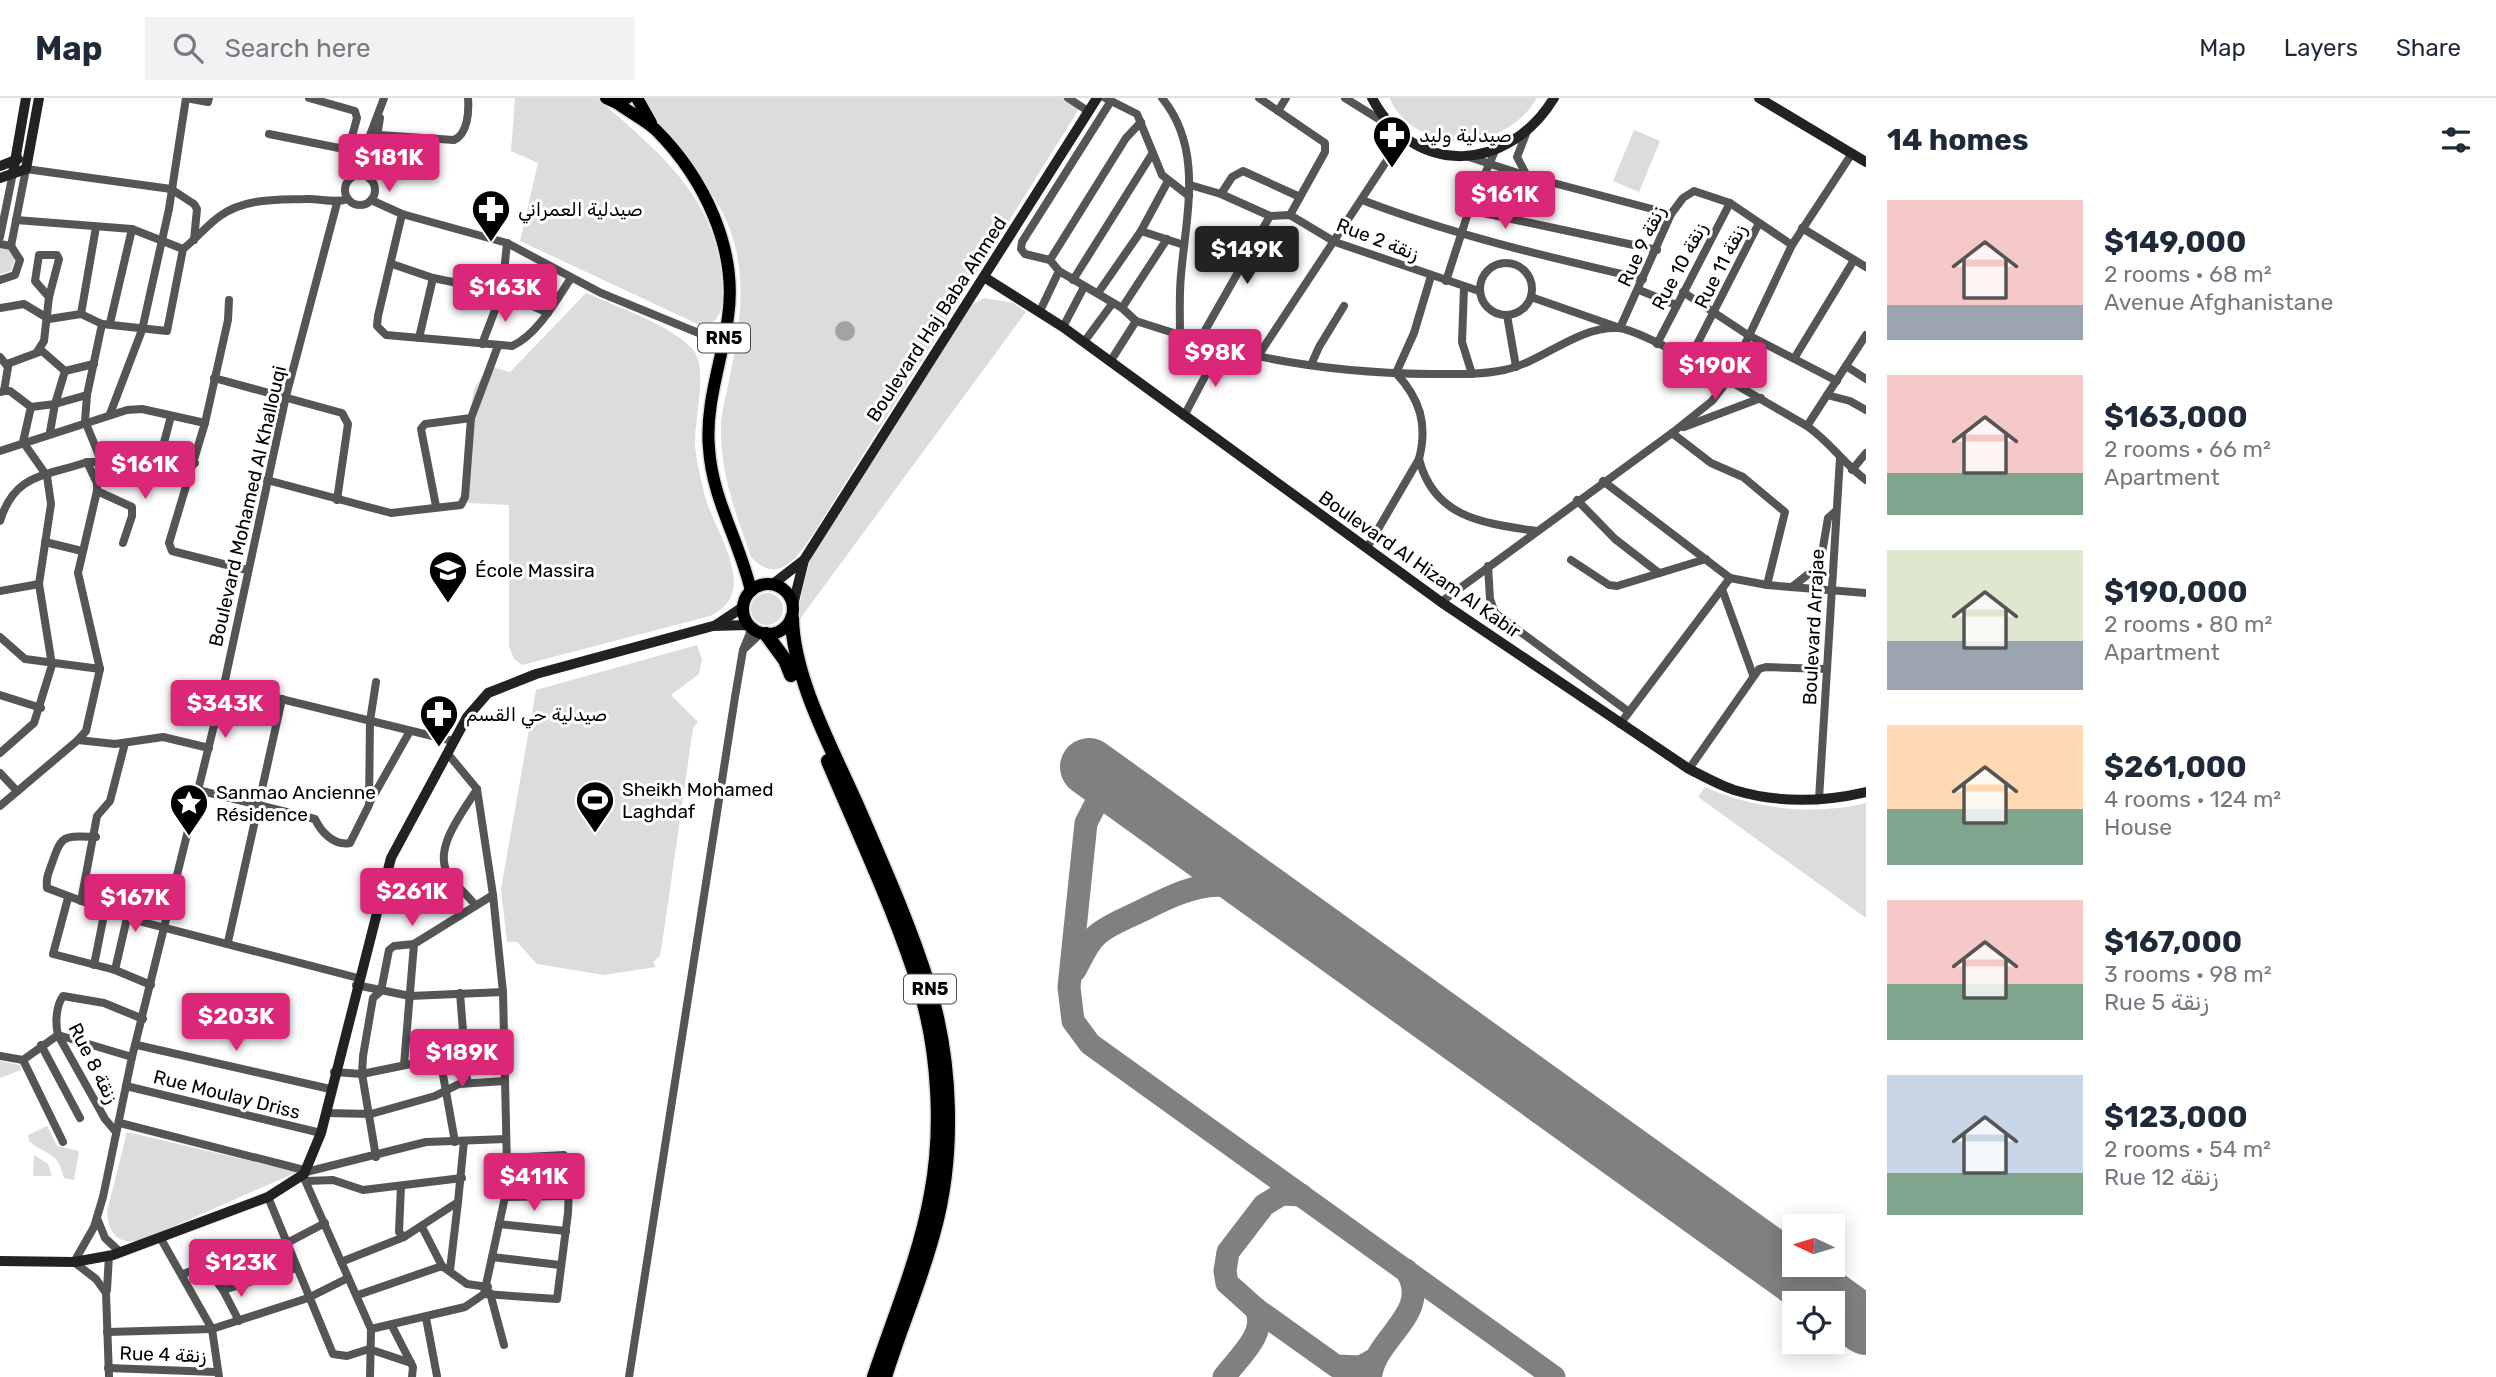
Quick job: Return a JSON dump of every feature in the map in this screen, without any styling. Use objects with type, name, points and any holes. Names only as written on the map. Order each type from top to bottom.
[{"type":"highway","name":"RN5","points":[[792,611],[795,660],[885,871],[929,985],[944,1071],[947,1119],[943,1181],[934,1231],[885,1377]]},
{"type":"highway","name":"RN5","points":[[757,630],[785,660],[892,917],[921,995],[932,1051],[936,1145],[931,1194],[910,1272],[874,1377]]},
{"type":"main road","name":"RN5","points":[[637,98],[655,129],[690,172],[722,234],[730,291],[711,402],[709,448],[719,500],[744,561],[751,591]]},
{"type":"main road","name":"RN5","points":[[617,100],[655,129]]},
{"type":"main road","name":"RN5","points":[[744,561],[770,584],[786,591],[792,611]]},
{"type":"main road","points":[[743,607],[751,591],[770,584]]},
{"type":"main road","name":"RN5","points":[[743,607],[757,630]]},
{"type":"main road","points":[[757,630],[782,631],[792,611]]},
{"type":"street","points":[[0,237],[26,98]]},
{"type":"street","points":[[11,246],[39,98]]},
{"type":"street","points":[[110,414],[142,330],[162,239],[186,98],[208,102],[209,98]]},
{"type":"street","points":[[309,98],[351,108],[357,114],[346,158],[358,165]]},
{"type":"street","points":[[384,98],[356,175],[345,188],[348,199],[355,205],[371,200],[402,214],[507,243],[571,278],[723,343]]},
{"type":"street","points":[[379,135],[454,140],[464,131],[468,98]]},
{"type":"street","points":[[1068,98],[1088,111]]},
{"type":"street","name":"Boulevard Haj Baba Ahmed","points":[[804,560],[1097,98]]},
{"type":"street","points":[[1161,98],[1176,117],[1182,133],[1190,185],[1180,335]]},
{"type":"street","points":[[1190,185],[1222,194],[1270,216],[1290,215],[1325,152],[1325,143],[1259,98]]},
{"type":"street","points":[[1278,110],[1286,98]]},
{"type":"street","points":[[1345,98],[1404,137],[1434,152],[1466,156],[1491,167],[1671,214]]},
{"type":"street","points":[[1372,98],[1392,127]]},
{"type":"street","points":[[1527,176],[1517,157],[1526,134],[1554,98]]},
{"type":"street","points":[[1759,98],[1866,162]]},
{"type":"street","points":[[1189,195],[1168,181],[1152,154],[1137,114],[1108,100],[1022,242],[1025,254],[1050,260],[1059,271],[1122,308],[1136,321],[1220,348],[1311,365],[1396,373],[1472,374],[1516,367],[1590,333],[1620,328]]},
{"type":"street","points":[[371,200],[374,186],[370,179],[379,135],[380,112]]},
{"type":"street","points":[[1050,260],[1126,138],[1141,122]]},
{"type":"street","points":[[269,134],[349,150]]},
{"type":"street","points":[[1466,156],[1495,151],[1526,134]]},
{"type":"street","points":[[1258,356],[1404,137]]},
{"type":"street","points":[[1446,281],[1469,210],[1491,167],[1495,151]]},
{"type":"street","points":[[1073,280],[1152,154]]},
{"type":"street","points":[[1441,602],[1712,401],[1727,380],[1792,245],[1851,155]]},
{"type":"street","points":[[0,166],[15,160],[171,189],[194,204],[197,209],[194,240]]},
{"type":"street","points":[[0,178],[27,163]]},
{"type":"street","points":[[1222,194],[1232,177],[1243,170],[1300,197]]},
{"type":"street","points":[[356,175],[370,179]]},
{"type":"street","points":[[1098,293],[1141,230],[1168,181]]},
{"type":"street","name":"Rue 9 زنقة","points":[[1620,328],[1671,214],[1688,193],[1703,192],[1730,203]]},
{"type":"street","points":[[0,309],[24,304],[49,319],[81,314],[106,323],[163,332],[169,327],[183,249],[217,218],[239,205],[271,200],[312,199],[337,203],[348,199]]},
{"type":"street","points":[[1362,200],[1418,221],[1516,249],[1643,279]]},
{"type":"street","name":"Boulevard Mohamed Al Khallouqi","points":[[74,1262],[97,1218],[120,1123],[132,1057],[144,1019],[224,685],[286,396],[337,203]]},
{"type":"street","points":[[1730,203],[1792,245]]},
{"type":"street","name":"Rue 10 زنقة","points":[[1657,344],[1730,203]]},
{"type":"street","points":[[1469,210],[1657,250]]},
{"type":"street","points":[[402,214],[377,326],[386,335],[498,346],[519,342],[548,313],[571,278]]},
{"type":"street","name":"Rue 2 زنقة","points":[[1290,215],[1335,242],[1479,291]]},
{"type":"street","points":[[1199,341],[1270,216]]},
{"type":"street","points":[[16,220],[132,229],[183,249]]},
{"type":"street","name":"Rue 11 زنقة","points":[[1689,360],[1759,223]]},
{"type":"street","points":[[81,314],[96,227]]},
{"type":"street","points":[[1802,228],[1866,267]]},
{"type":"street","points":[[0,521],[14,490],[24,482],[86,462],[98,462],[100,458],[85,421],[87,395],[132,229]]},
{"type":"street","points":[[1141,230],[1184,245]]},
{"type":"street","points":[[1122,308],[1167,239]]},
{"type":"street","points":[[482,344],[502,292],[507,243]]},
{"type":"street","points":[[0,244],[11,246],[19,254],[20,265],[15,275],[0,280]]},
{"type":"street","points":[[1514,263],[1516,249]]},
{"type":"street","points":[[37,352],[44,341],[59,256],[44,253],[39,255],[35,277],[50,297]]},
{"type":"street","points":[[1795,357],[1854,260]]},
{"type":"street","points":[[1499,263],[1514,263],[1521,267],[1531,281],[1531,298],[1522,310],[1507,315],[1492,311],[1479,291],[1486,271],[1499,263]]},
{"type":"street","points":[[392,264],[433,278],[502,292],[548,313]]},
{"type":"street","points":[[1040,311],[1059,271]]},
{"type":"street","points":[[1396,373],[1414,333],[1431,276]]},
{"type":"street","points":[[419,338],[433,278]]},
{"type":"street","name":"Boulevard Al Hizam Al Kabir","points":[[984,278],[1063,327],[1441,602],[1689,769],[1734,790],[1795,800],[1866,792]]},
{"type":"street","points":[[1063,327],[1084,287]]},
{"type":"street","points":[[1464,288],[1462,342],[1472,374]]},
{"type":"street","points":[[1639,290],[1676,305]]},
{"type":"street","points":[[1683,292],[1748,335],[1795,357],[1836,381]]},
{"type":"street","points":[[1531,298],[1620,328],[1657,344],[1761,398],[1828,441],[1840,458],[1866,480]]},
{"type":"street","points":[[229,300],[228,320],[205,423],[170,548],[247,570]]},
{"type":"street","points":[[1084,342],[1112,304]]},
{"type":"street","points":[[1311,365],[1319,346],[1344,306]]},
{"type":"street","points":[[1507,315],[1516,367]]},
{"type":"street","points":[[1110,362],[1136,321]]},
{"type":"street","points":[[1807,426],[1866,335]]},
{"type":"street","points":[[267,480],[391,513],[436,506],[454,508],[461,505],[465,498],[471,418],[498,346]]},
{"type":"street","points":[[1184,416],[1220,348]]},
{"type":"street","points":[[7,364],[42,351],[58,362],[65,371]]},
{"type":"street","points":[[0,357],[7,364]]},
{"type":"street","points":[[7,364],[2,392],[10,391],[31,407],[87,395]]},
{"type":"street","points":[[65,371],[94,364]]},
{"type":"street","points":[[1846,366],[1866,379]]},
{"type":"street","points":[[50,432],[65,371]]},
{"type":"street","points":[[1367,548],[1419,459],[1424,426],[1419,404],[1412,390],[1396,373]]},
{"type":"street","points":[[214,379],[286,396],[345,416],[347,434],[337,500]]},
{"type":"street","points":[[1827,395],[1850,401],[1866,411]]},
{"type":"street","points":[[1675,431],[1761,398]]},
{"type":"street","points":[[0,753],[26,731],[41,708],[52,665],[39,584],[51,504],[47,475],[23,442],[31,407]]},
{"type":"street","points":[[0,451],[85,421],[142,409],[205,423]]},
{"type":"street","points":[[171,416],[161,454],[195,463]]},
{"type":"street","points":[[436,506],[421,429],[425,424],[471,418]]},
{"type":"street","points":[[1675,431],[1711,463],[1743,477],[1785,512],[1768,585]]},
{"type":"street","points":[[1852,470],[1866,453]]},
{"type":"street","name":"Boulevard Arrajae","points":[[1819,799],[1840,458]]},
{"type":"street","points":[[1419,459],[1424,478],[1447,505],[1468,518],[1535,531]]},
{"type":"street","points":[[0,806],[78,740],[89,723],[100,669],[78,573],[97,492],[97,483],[86,462]]},
{"type":"street","points":[[1603,481],[1730,578],[1831,592],[1866,593]]},
{"type":"street","points":[[97,492],[132,507],[132,516],[123,543]]},
{"type":"street","points":[[1577,500],[1615,539],[1659,573]]},
{"type":"street","points":[[1791,587],[1821,565],[1828,519],[1836,511]]},
{"type":"street","points":[[45,542],[82,551]]},
{"type":"street","points":[[1571,560],[1609,585],[1617,586],[1706,559]]},
{"type":"street","points":[[770,584],[804,560]]},
{"type":"street","points":[[792,611],[804,560]]},
{"type":"street","points":[[1488,566],[1490,599],[1495,613],[1629,712]]},
{"type":"street","points":[[1620,724],[1730,578]]},
{"type":"street","points":[[0,591],[39,584]]},
{"type":"street","points":[[1722,589],[1753,675]]},
{"type":"street","points":[[306,1176],[321,1133],[357,981],[391,858],[453,741],[476,704],[488,693],[503,686],[713,626],[743,607]]},
{"type":"street","points":[[629,1377],[743,650],[757,630],[713,626]]},
{"type":"street","points":[[0,637],[25,659],[52,665],[100,669]]},
{"type":"street","points":[[1689,769],[1753,675],[1766,667],[1826,669]]},
{"type":"street","points":[[369,805],[370,721],[376,682]]},
{"type":"street","points":[[224,685],[453,741]]},
{"type":"street","points":[[0,695],[41,708]]},
{"type":"street","points":[[228,942],[282,699]]},
{"type":"street","points":[[198,790],[315,819],[319,830],[341,844],[353,839],[410,731]]},
{"type":"street","points":[[78,740],[125,743],[163,737],[209,748]]},
{"type":"street","points":[[80,901],[96,837],[97,816],[110,801],[125,743]]},
{"type":"street","points":[[448,754],[477,789],[493,895],[503,992],[507,1168],[505,1197],[487,1291],[504,1345]]},
{"type":"street","points":[[0,773],[17,791]]},
{"type":"street","points":[[475,905],[450,876],[445,860],[449,837],[477,789]]},
{"type":"street","points":[[96,837],[66,837],[57,845],[46,885],[68,898],[127,918],[228,942],[357,981],[381,991],[410,996],[503,992]]},
{"type":"street","points":[[376,1157],[371,1114],[362,1074],[370,1011],[373,999],[381,991],[389,950],[394,946],[414,944],[493,895]]},
{"type":"street","points":[[68,898],[53,954],[60,958],[115,970],[151,985]]},
{"type":"street","points":[[94,965],[105,910]]},
{"type":"street","points":[[115,970],[127,918]]},
{"type":"street","points":[[404,1065],[414,944]]},
{"type":"street","points":[[460,993],[467,1082]]},
{"type":"street","name":"Rue 8 زنقة","points":[[116,1132],[105,1119],[55,1025],[63,996],[90,1000],[144,1019]]},
{"type":"street","points":[[0,1056],[23,1060],[58,1035],[132,1057]]},
{"type":"street","points":[[41,1045],[80,1118]]},
{"type":"street","points":[[136,1045],[330,1089]]},
{"type":"street","points":[[334,1072],[362,1074],[440,1058],[460,1142],[462,1178],[446,1268]]},
{"type":"street","points":[[23,1060],[64,1142]]},
{"type":"street","points":[[326,1113],[371,1114],[467,1082],[505,1081]]},
{"type":"street","name":"Rue Moulay Driss","points":[[127,1086],[321,1133]]},
{"type":"street","points":[[120,1123],[294,1166],[306,1176],[372,1329],[369,1349],[370,1377]]},
{"type":"street","points":[[0,1261],[74,1262],[115,1254],[268,1198],[306,1176],[426,1142],[506,1139]]},
{"type":"street","points":[[422,1227],[446,1268],[467,1284],[487,1291],[557,1299],[572,1169],[564,1155],[507,1158]]},
{"type":"street","points":[[306,1176],[333,1180],[363,1190],[462,1178]]},
{"type":"street","points":[[401,1186],[400,1232],[404,1237]]},
{"type":"street","points":[[505,1197],[569,1196]]},
{"type":"street","points":[[268,1198],[308,1298],[334,1354],[347,1356],[369,1349],[411,1363]]},
{"type":"street","points":[[341,1262],[404,1237],[458,1202]]},
{"type":"street","points":[[97,1218],[115,1254],[106,1293],[109,1372]]},
{"type":"street","points":[[288,1243],[325,1223]]},
{"type":"street","points":[[499,1224],[566,1231]]},
{"type":"street","points":[[161,1239],[212,1329],[218,1374]]},
{"type":"street","points":[[492,1257],[560,1265]]},
{"type":"street","points":[[74,1262],[96,1279],[106,1293]]},
{"type":"street","points":[[183,1274],[205,1266],[223,1290],[239,1321]]},
{"type":"street","points":[[223,1290],[297,1268]]},
{"type":"street","points":[[358,1295],[446,1268]]},
{"type":"street","points":[[107,1332],[212,1329],[308,1298],[348,1278]]},
{"type":"street","points":[[372,1329],[426,1318],[475,1303],[487,1291]]},
{"type":"street","points":[[426,1318],[438,1376]]},
{"type":"street","points":[[392,1326],[411,1363],[412,1377]]},
{"type":"street","name":"Rue 4 زنقة","points":[[109,1372],[218,1374]]},
{"type":"shaded area","points":[[515,98],[597,98],[663,158],[698,203],[719,256],[721,306],[715,320],[704,327],[520,241],[538,163],[511,151]]},
{"type":"shaded area","points":[[643,98],[1062,98],[1079,109],[812,536],[793,560],[778,569],[761,565],[751,557],[730,493],[723,461],[722,416],[741,300],[739,267],[729,225],[706,186],[665,136]]},
{"type":"shaded area","points":[[1389,98],[1537,98],[1523,116],[1505,130],[1484,138],[1462,141],[1441,139],[1420,131],[1403,117]]},
{"type":"shaded area","points":[[1634,130],[1660,141],[1639,192],[1613,181]]},
{"type":"shaded area","points":[[0,247],[11,251],[15,259],[11,271],[0,274]]},
{"type":"shaded area","points":[[586,293],[660,326],[694,351],[700,370],[696,457],[709,508],[730,559],[734,576],[733,592],[725,605],[710,616],[522,665],[514,659],[509,646],[509,505],[468,503],[468,422],[474,389],[489,366],[510,372]]},
{"type":"shaded area","points":[[984,298],[1014,303],[1026,312],[794,627],[811,554],[970,306]]},
{"type":"shaded area","points":[[845,321],[852,324],[855,331],[852,338],[845,341],[838,338],[835,331],[838,324]]},
{"type":"shaded area","points":[[767,593],[778,598],[783,609],[778,620],[767,625],[756,620],[751,609],[756,598]]},
{"type":"shaded area","name":"Sheikh Mohamed Laghdaf","points":[[697,645],[702,659],[699,674],[671,695],[698,722],[693,728],[660,956],[653,962],[656,967],[604,975],[537,964],[517,942],[507,942],[501,889],[536,690]]},
{"type":"shaded area","points":[[1705,787],[1743,801],[1784,808],[1826,809],[1866,803],[1866,918],[1698,797]]},
{"type":"shaded area","points":[[0,1061],[20,1065],[21,1070],[0,1078]]},
{"type":"shaded area","points":[[47,1126],[57,1146],[79,1151],[74,1180],[64,1178],[55,1158],[29,1141],[28,1135]]},
{"type":"shaded area","points":[[127,1132],[297,1172],[145,1239],[123,1240],[110,1228],[107,1212]]},
{"type":"shaded area","points":[[34,1155],[48,1164],[52,1176],[33,1176]]},
{"type":"taxiway","points":[[1108,780],[1086,823],[1069,987],[1073,1021],[1090,1044],[1554,1377]]},
{"type":"taxiway","points":[[1075,970],[1091,942],[1103,930],[1175,895],[1206,886],[1221,885],[1254,891],[1273,899]]},
{"type":"taxiway","points":[[1301,1195],[1282,1194],[1264,1205],[1228,1252],[1225,1271],[1227,1283],[1256,1309],[1336,1366],[1361,1367],[1375,1359]]},
{"type":"taxiway","points":[[1371,1374],[1375,1360],[1401,1324],[1413,1299],[1412,1285],[1406,1270]]},
{"type":"taxiway","points":[[1224,1377],[1255,1336],[1259,1318],[1256,1309]]},
{"type":"runway","points":[[1089,767],[1866,1326]]},
{"type":"place","name":"صيدلية وليد","points":[[1392,169]]},
{"type":"place","name":"صيدلية العمراني","points":[[491,243]]},
{"type":"place","name":"École Massira","points":[[448,604]]},
{"type":"place","name":"صيدلية حي القسم","points":[[439,748]]},
{"type":"place","name":"Sheikh Mohamed Laghdaf","points":[[595,834]]},
{"type":"place","name":"Sanmao Ancienne Résidence","points":[[189,837]]}]
